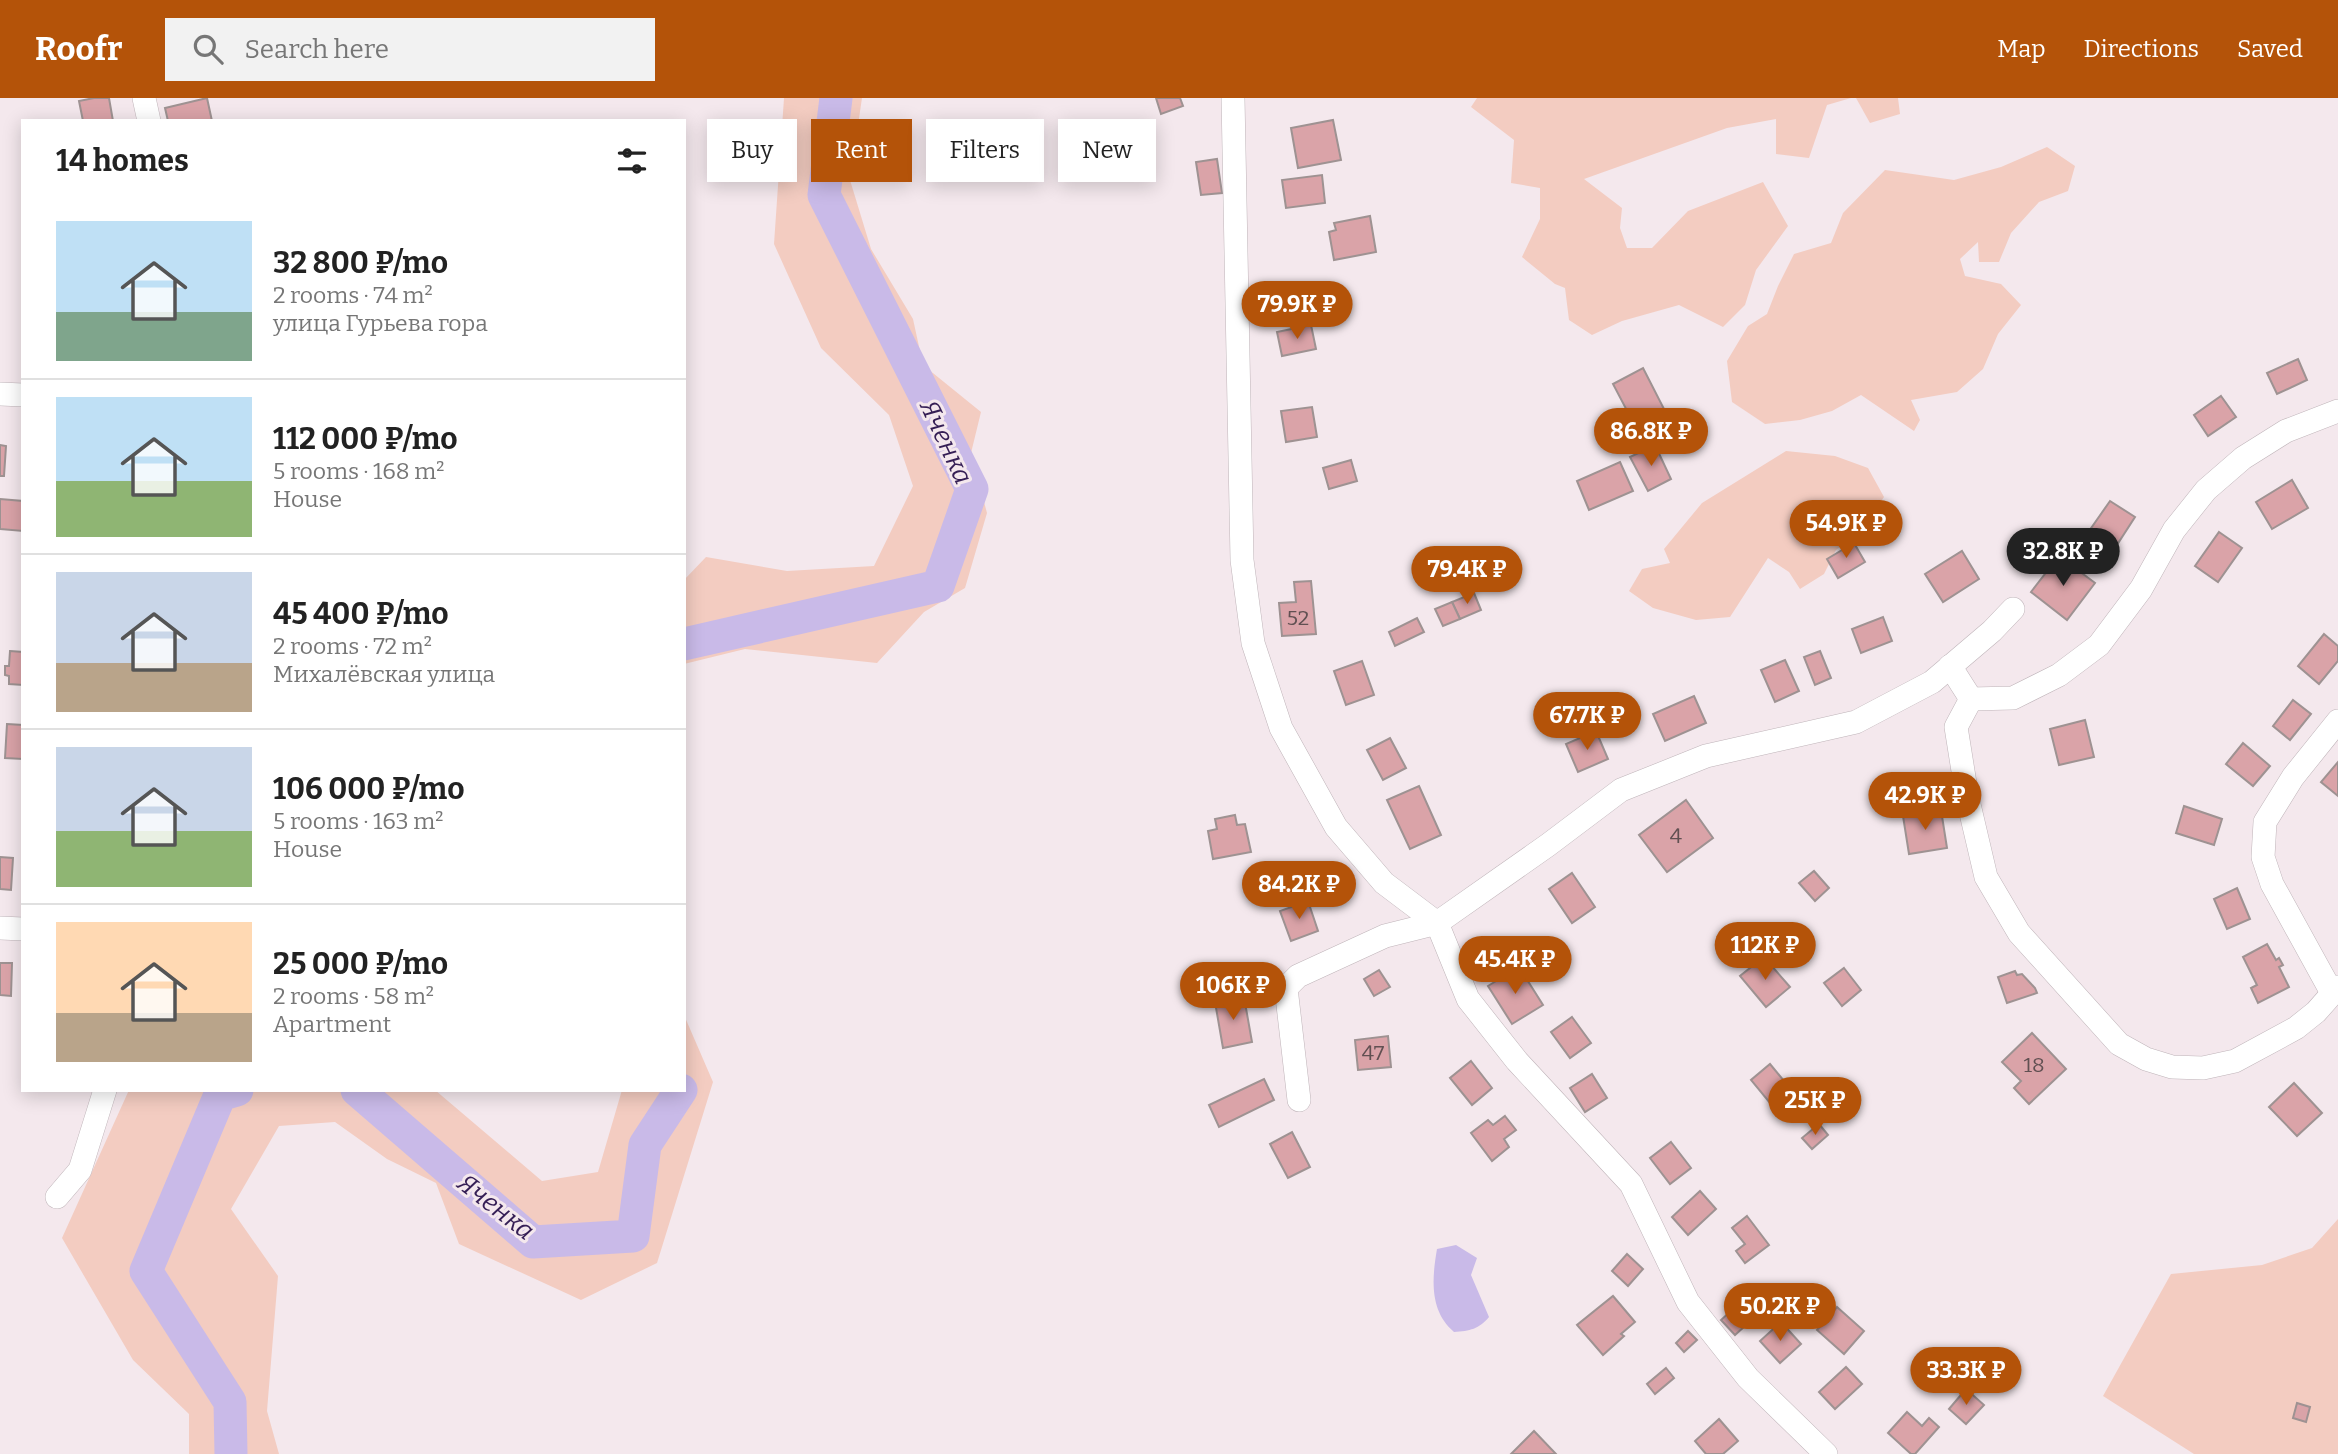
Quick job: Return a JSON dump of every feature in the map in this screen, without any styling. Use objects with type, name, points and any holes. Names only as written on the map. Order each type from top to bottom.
[{"type":"street","points":[[144,98],[149,119]]},
{"type":"street","points":[[1233,98],[1242,560],[1253,643],[1281,728],[1336,827],[1384,883],[1437,923],[1468,999],[1517,1061],[1631,1184],[1688,1302],[1748,1378],[1826,1454]]},
{"type":"street","points":[[0,394],[21,395]]},
{"type":"street","points":[[1971,699],[2014,698],[2059,676],[2099,645],[2141,589],[2174,530],[2206,490],[2243,457],[2286,431],[2338,411]]},
{"type":"street","points":[[1299,1101],[1286,988],[1298,976],[1385,936],[1437,923],[1548,845],[1620,790],[1706,756],[1856,722],[1932,681],[1992,631],[2013,609]]},
{"type":"street","points":[[1950,666],[1971,699]]},
{"type":"street","points":[[1971,699],[1956,727],[1967,796],[1986,877],[2020,933],[2119,1044],[2146,1059],[2172,1066],[2203,1068],[2235,1061],[2296,1028],[2316,1012],[2335,990],[2272,884],[2263,858],[2265,822],[2293,776],[2338,721]]},
{"type":"street","points":[[0,928],[21,929]]},
{"type":"street","points":[[57,1197],[80,1170],[104,1092]]},
{"type":"shaded area","points":[[784,98],[862,98],[859,119],[811,119],[811,182],[851,182],[871,249],[913,319],[923,365],[981,412],[971,453],[987,513],[965,588],[924,612],[877,663],[745,649],[686,664],[686,578],[706,557],[787,571],[874,566],[913,486],[889,415],[821,348],[774,244],[778,182],[797,182],[797,119],[783,119]]},
{"type":"shaded area","points":[[1477,98],[1851,98],[1827,105],[1809,158],[1776,154],[1776,119],[1727,128],[1584,179],[1622,208],[1620,228],[1627,248],[1652,248],[1688,211],[1763,182],[1788,226],[1756,270],[1745,305],[1723,327],[1679,305],[1622,321],[1592,335],[1569,320],[1565,288],[1555,284],[1522,257],[1540,219],[1540,188],[1511,183],[1514,140],[1471,107]]},
{"type":"shaded area","points":[[1856,98],[1898,98],[1900,114],[1870,123]]},
{"type":"shaded area","points":[[2047,147],[2075,166],[2068,191],[2039,202],[2011,233],[1999,262],[1979,262],[1978,242],[1960,259],[1965,276],[2001,284],[2021,305],[1998,334],[1983,369],[1957,392],[1911,400],[1920,420],[1914,431],[1861,395],[1832,411],[1800,420],[1765,424],[1732,402],[1727,361],[1748,326],[1767,314],[1794,254],[1831,243],[1843,213],[1885,170],[1954,180],[2001,167]]},
{"type":"shaded area","points":[[1786,451],[1835,456],[1868,468],[1884,497],[1864,527],[1836,550],[1824,574],[1800,589],[1789,572],[1768,558],[1730,617],[1696,620],[1653,608],[1629,591],[1642,569],[1670,563],[1664,549],[1702,503]]},
{"type":"shaded area","points":[[686,1020],[713,1082],[657,1263],[581,1300],[459,1244],[436,1183],[387,1159],[335,1122],[279,1126],[231,1209],[278,1276],[267,1411],[279,1454],[189,1454],[189,1414],[133,1360],[62,1238],[128,1092],[437,1092],[542,1181],[598,1172],[621,1092],[686,1092]]},
{"type":"shaded area","points":[[2338,1219],[2338,1454],[2194,1454],[2103,1396],[2171,1274],[2262,1265],[2312,1248]]},
{"type":"shaded area","points":[[1456,1245],[1477,1258],[1471,1275],[1489,1317],[1474,1329],[1454,1332],[1446,1324],[1436,1304],[1434,1271],[1437,1249]]},
{"type":"building","points":[[109,98],[113,119],[83,119],[79,101]]},
{"type":"building","points":[[207,98],[212,119],[168,119],[165,108]]},
{"type":"building","points":[[1156,98],[1180,98],[1183,106],[1161,114]]},
{"type":"building","points":[[1333,120],[1341,160],[1298,168],[1291,128]]},
{"type":"building","points":[[1217,159],[1222,193],[1201,195],[1196,162]]},
{"type":"building","points":[[1322,175],[1325,203],[1286,208],[1282,180]]},
{"type":"building","points":[[1370,216],[1376,252],[1334,260],[1329,232],[1336,230],[1334,223]]},
{"type":"building","points":[[1311,325],[1316,349],[1282,356],[1277,332]]},
{"type":"building","points":[[2298,359],[2307,380],[2277,394],[2267,373]]},
{"type":"building","points":[[1643,368],[1664,409],[1634,424],[1613,384]]},
{"type":"building","points":[[2221,396],[2236,417],[2208,436],[2194,415]]},
{"type":"building","points":[[1312,407],[1317,437],[1286,442],[1281,411]]},
{"type":"building","points":[[0,445],[6,446],[4,476],[0,476]]},
{"type":"building","points":[[1655,445],[1671,479],[1648,491],[1630,457]]},
{"type":"building","points":[[1351,460],[1357,481],[1329,489],[1323,468]]},
{"type":"building","points":[[1620,462],[1633,491],[1589,510],[1577,481]]},
{"type":"building","points":[[2292,480],[2308,508],[2272,529],[2256,502]]},
{"type":"building","points":[[0,499],[21,501],[21,531],[0,529]]},
{"type":"building","points":[[2110,501],[2135,517],[2113,551],[2087,534]]},
{"type":"building","points":[[2219,532],[2242,548],[2218,582],[2195,566]]},
{"type":"building","points":[[1854,543],[1865,562],[1838,578],[1827,559]]},
{"type":"building","points":[[1962,551],[1979,579],[1943,602],[1925,574]]},
{"type":"building","points":[[2059,556],[2095,583],[2067,620],[2031,592]]},
{"type":"building","points":[[1311,581],[1316,634],[1282,636],[1279,603],[1296,602],[1294,582]]},
{"type":"building","points":[[1474,593],[1481,610],[1460,619],[1452,602]]},
{"type":"building","points":[[1452,602],[1460,619],[1443,626],[1435,609]]},
{"type":"building","points":[[1883,617],[1892,641],[1861,653],[1852,629]]},
{"type":"building","points":[[1417,618],[1424,632],[1395,646],[1389,632]]},
{"type":"building","points":[[2324,634],[2338,646],[2338,661],[2319,684],[2298,666]]},
{"type":"building","points":[[10,651],[21,652],[21,685],[9,684],[5,666],[9,666]]},
{"type":"building","points":[[1820,651],[1831,678],[1815,685],[1804,657]]},
{"type":"building","points":[[1785,660],[1799,691],[1775,702],[1761,670]]},
{"type":"building","points":[[1362,661],[1374,695],[1346,705],[1334,671]]},
{"type":"building","points":[[1694,696],[1706,723],[1665,741],[1653,714]]},
{"type":"building","points":[[2293,700],[2311,714],[2290,740],[2273,726]]},
{"type":"building","points":[[2085,720],[2094,757],[2059,765],[2050,729]]},
{"type":"building","points":[[7,724],[21,725],[21,759],[5,758]]},
{"type":"building","points":[[1596,731],[1608,759],[1578,772],[1566,744]]},
{"type":"building","points":[[1390,738],[1406,768],[1383,780],[1367,750]]},
{"type":"building","points":[[2243,743],[2270,766],[2253,786],[2226,764]]},
{"type":"building","points":[[2338,762],[2338,796],[2321,782]]},
{"type":"building","points":[[1419,786],[1441,835],[1410,849],[1387,800]]},
{"type":"building","points":[[1686,800],[1713,838],[1667,872],[1639,835]]},
{"type":"building","points":[[2184,806],[2222,819],[2214,845],[2176,833]]},
{"type":"building","points":[[1941,810],[1947,848],[1909,854],[1903,816]]},
{"type":"building","points":[[1235,815],[1237,825],[1245,824],[1251,852],[1213,859],[1208,831],[1217,829],[1215,819]]},
{"type":"building","points":[[0,857],[13,858],[11,890],[0,889]]},
{"type":"building","points":[[1295,863],[1300,887],[1268,893],[1263,869]]},
{"type":"building","points":[[1814,871],[1829,888],[1815,901],[1799,883]]},
{"type":"building","points":[[1572,873],[1595,907],[1572,923],[1549,889]]},
{"type":"building","points":[[2237,888],[2250,919],[2227,929],[2214,899]]},
{"type":"building","points":[[1308,901],[1318,931],[1291,941],[1280,911]]},
{"type":"building","points":[[2267,944],[2276,960],[2279,958],[2283,965],[2279,967],[2289,987],[2258,1003],[2251,988],[2257,985],[2243,957]]},
{"type":"building","points":[[1764,957],[1790,987],[1766,1007],[1740,976]]},
{"type":"building","points":[[0,963],[12,963],[11,996],[0,995]]},
{"type":"building","points":[[1519,967],[1543,1005],[1512,1024],[1488,986]]},
{"type":"building","points":[[1844,968],[1861,990],[1842,1006],[1824,983]]},
{"type":"building","points":[[1379,970],[1390,987],[1374,996],[1364,979]]},
{"type":"building","points":[[2015,971],[2017,975],[2022,974],[2037,993],[2007,1003],[1998,977]]},
{"type":"building","points":[[1244,997],[1252,1042],[1223,1048],[1215,1002]]},
{"type":"building","points":[[1572,1017],[1591,1043],[1570,1058],[1551,1032]]},
{"type":"building","points":[[2032,1033],[2066,1069],[2029,1104],[2014,1088],[2021,1081],[2002,1062]]},
{"type":"building","points":[[1388,1036],[1391,1067],[1358,1070],[1355,1040]]},
{"type":"building","points":[[1471,1061],[1492,1088],[1472,1105],[1450,1078]]},
{"type":"building","points":[[1770,1064],[1794,1093],[1775,1109],[1751,1080]]},
{"type":"building","points":[[1592,1074],[1607,1098],[1585,1112],[1570,1088]]},
{"type":"building","points":[[1264,1079],[1274,1100],[1219,1127],[1209,1105]]},
{"type":"building","points":[[2294,1083],[2322,1113],[2297,1136],[2269,1107]]},
{"type":"building","points":[[1505,1116],[1516,1130],[1504,1139],[1509,1147],[1492,1161],[1471,1133],[1488,1120],[1493,1125]]},
{"type":"building","points":[[1819,1124],[1828,1135],[1812,1149],[1802,1138]]},
{"type":"building","points":[[1292,1132],[1310,1167],[1288,1178],[1270,1144]]},
{"type":"building","points":[[1671,1142],[1691,1168],[1670,1184],[1650,1158]]},
{"type":"building","points":[[1700,1191],[1716,1209],[1688,1235],[1672,1217]]},
{"type":"building","points":[[1747,1216],[1769,1245],[1745,1263],[1736,1251],[1745,1244],[1732,1228]]},
{"type":"building","points":[[1627,1254],[1643,1269],[1628,1286],[1612,1271]]},
{"type":"building","points":[[1613,1296],[1635,1322],[1603,1355],[1577,1325]]},
{"type":"building","points":[[1743,1300],[1757,1315],[1735,1335],[1721,1320]]},
{"type":"building","points":[[1837,1307],[1864,1331],[1844,1354],[1817,1330]]},
{"type":"building","points":[[1781,1322],[1801,1344],[1780,1363],[1760,1341]]},
{"type":"building","points":[[1688,1331],[1697,1340],[1684,1352],[1676,1343]]},
{"type":"building","points":[[1846,1367],[1862,1384],[1835,1409],[1819,1392]]},
{"type":"building","points":[[1666,1368],[1674,1378],[1655,1394],[1647,1384]]},
{"type":"building","points":[[1966,1389],[1984,1405],[1966,1424],[1949,1409]]},
{"type":"building","points":[[2297,1403],[2310,1407],[2306,1422],[2293,1418]]},
{"type":"building","points":[[1907,1412],[1922,1426],[1929,1418],[1939,1427],[1915,1454],[1911,1454],[1888,1433]]},
{"type":"building","points":[[1719,1419],[1738,1441],[1723,1454],[1706,1454],[1695,1441]]},
{"type":"building","points":[[1534,1431],[1556,1454],[1511,1454]]},
{"type":"waterway","name":"Яченка","points":[[686,644],[938,586],[972,489],[824,195],[836,98]]},
{"type":"waterway","name":"Яченка","points":[[230,1092],[220,1095],[146,1271],[230,1402],[231,1454]]},
{"type":"waterway","name":"Яченка","points":[[359,1092],[533,1242],[633,1236],[645,1145],[680,1092]]}]
